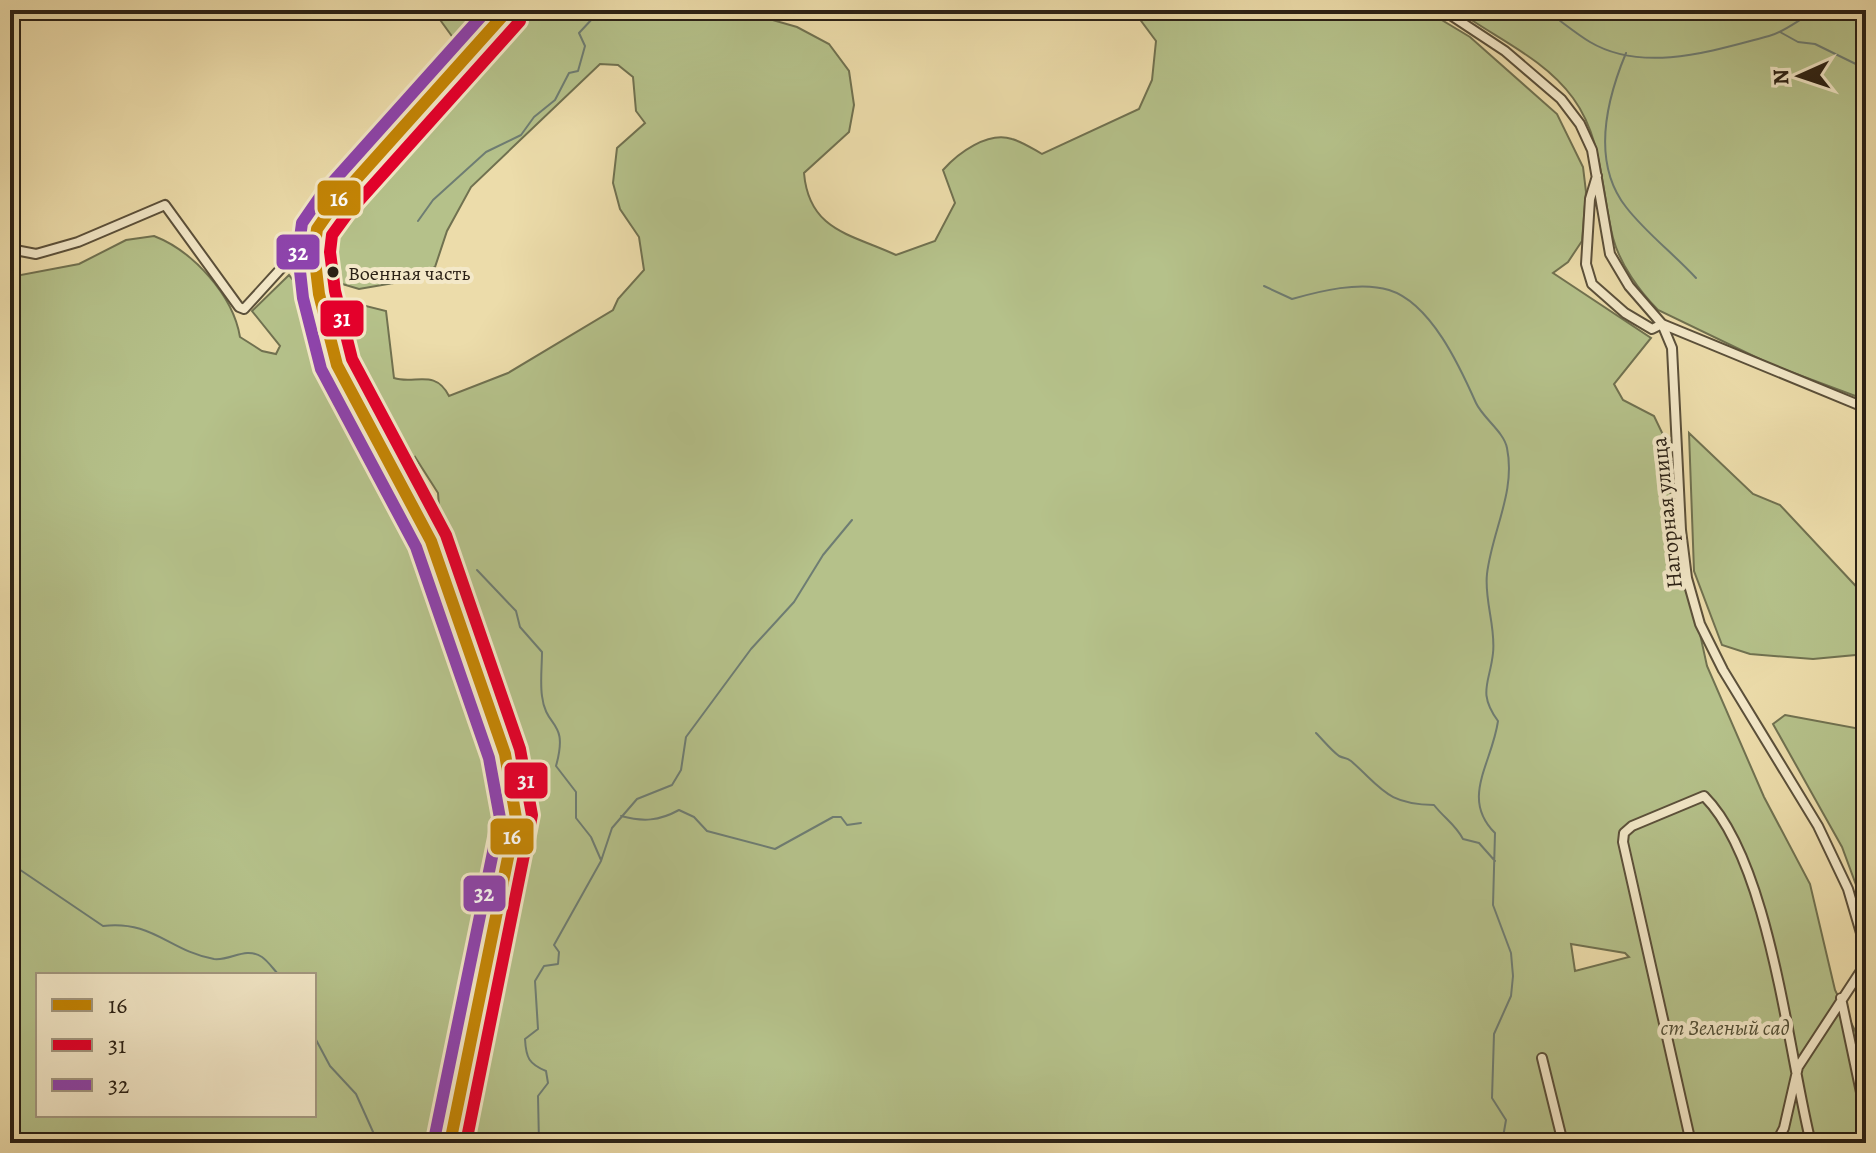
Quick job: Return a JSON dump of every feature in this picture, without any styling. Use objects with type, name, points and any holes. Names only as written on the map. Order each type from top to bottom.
[{"type":"street","points":[[10,249],[36,254],[78,242],[165,205],[239,307],[244,309],[508,10]]},
{"type":"street","points":[[1443,10],[1505,51],[1561,99],[1580,124],[1592,150],[1610,254],[1629,286],[1662,324],[1762,368],[1866,408]]},
{"type":"street","points":[[1597,176],[1590,199],[1586,264],[1592,284],[1625,313],[1652,329],[1662,324]]},
{"type":"street","points":[[317,229],[315,274],[337,365],[431,541],[505,754],[516,818],[450,1143]]},
{"type":"street","name":"Нагорная улица","points":[[1662,324],[1669,335],[1675,373],[1675,445],[1687,578],[1700,624],[1818,826],[1848,889],[1866,950]]},
{"type":"street","points":[[1691,1143],[1623,842],[1624,833],[1632,826],[1704,796],[1719,811],[1748,871],[1798,1067],[1811,1143]]},
{"type":"street","points":[[1776,1143],[1784,1128],[1798,1067],[1866,963]]},
{"type":"street","points":[[1841,998],[1866,1116]]},
{"type":"street","points":[[1542,1058],[1563,1143]]},
{"type":"green space","points":[[433,10],[492,10],[459,46]]},
{"type":"green space","name":"ст Зеленый сад","points":[[532,10],[758,10],[762,17],[797,27],[829,44],[849,71],[854,105],[849,132],[804,173],[808,192],[823,219],[835,228],[896,255],[935,241],[955,203],[943,170],[974,145],[1003,137],[1042,154],[1139,109],[1152,80],[1156,41],[1133,10],[1425,10],[1470,37],[1557,114],[1583,167],[1586,192],[1582,241],[1568,262],[1553,273],[1651,338],[1614,384],[1623,400],[1654,416],[1666,441],[1671,502],[1707,666],[1764,797],[1810,884],[1835,990],[1866,1053],[1866,1143],[464,1143],[524,876],[529,828],[527,778],[441,532],[438,493],[415,457],[409,464],[400,464],[390,454],[341,359],[326,296],[386,311],[394,378],[431,380],[443,387],[449,396],[508,373],[613,310],[618,299],[644,270],[639,237],[620,209],[613,183],[617,148],[645,123],[636,111],[633,77],[618,65],[600,64],[471,187],[447,231],[435,267],[411,280],[359,289],[339,283],[327,272],[321,258],[327,233],[427,124],[470,83]],"holes":[[[1571,944],[1625,953],[1629,957],[1575,971]]]},
{"type":"green space","points":[[1457,10],[1866,10],[1866,400],[1770,364],[1658,310],[1620,258],[1609,220],[1596,148],[1573,98],[1534,60]]},
{"type":"green space","points":[[154,236],[183,252],[209,276],[229,306],[240,337],[262,351],[276,354],[280,346],[252,311],[289,275],[303,292],[315,338],[348,424],[406,523],[447,616],[485,732],[503,815],[486,934],[463,1015],[439,1143],[10,1143],[10,277],[79,264],[126,240]]},
{"type":"green space","points":[[1689,433],[1753,494],[1780,505],[1866,597],[1866,654],[1813,659],[1750,654],[1722,645],[1694,571]]},
{"type":"green space","points":[[1785,715],[1866,730],[1866,912],[1842,847],[1773,724]]},
{"type":"waterway","points":[[418,221],[433,200],[486,152],[521,135],[534,117],[555,100],[569,73],[578,71],[585,46],[579,33],[593,18],[607,14],[609,10]]},
{"type":"waterway","points":[[1545,10],[1590,42],[1611,52],[1656,58],[1703,52],[1769,36],[1817,10]]},
{"type":"waterway","points":[[1780,32],[1798,42],[1815,44],[1866,69]]},
{"type":"waterway","points":[[1626,53],[1608,111],[1605,131],[1608,171],[1626,207],[1696,278]]},
{"type":"waterway","points":[[1264,286],[1292,299],[1327,290],[1366,286],[1389,290],[1404,297],[1431,322],[1442,338],[1479,409],[1502,436],[1507,448],[1506,496],[1487,574],[1493,643],[1486,695],[1498,721],[1479,794],[1485,820],[1495,833],[1493,905],[1511,953],[1513,976],[1511,996],[1494,1034],[1492,1098],[1506,1120],[1502,1143]]},
{"type":"waterway","points":[[539,1143],[538,1096],[548,1083],[546,1071],[530,1060],[525,1039],[538,1029],[535,981],[544,966],[558,964],[559,952],[554,945],[601,861],[612,828],[637,799],[672,785],[681,770],[686,737],[751,649],[794,602],[823,555],[852,520]]},
{"type":"waterway","points":[[477,570],[516,611],[520,627],[542,652],[544,707],[560,740],[556,766],[576,792],[576,818],[591,837],[601,860]]},
{"type":"waterway","points":[[1316,733],[1336,754],[1351,761],[1386,793],[1405,802],[1434,805],[1463,839],[1479,843],[1495,861]]},
{"type":"waterway","points":[[621,816],[651,819],[679,810],[694,817],[707,831],[775,849],[833,817],[841,817],[847,825],[861,823]]},
{"type":"waterway","points":[[10,863],[103,926],[135,928],[214,959],[244,953],[256,954],[277,973]]},
{"type":"waterway","points":[[316,1040],[330,1066],[356,1094],[378,1143]]},
{"type":"transit line","name":"32","points":[[434,1140],[500,818],[489,758],[416,547],[321,369],[303,298],[298,253],[302,223],[322,194],[487,10]]},
{"type":"transit line","name":"16","points":[[450,1143],[516,818],[505,754],[431,541],[337,365],[319,294],[314,252],[317,229],[335,203],[508,10]]},
{"type":"transit line","name":"31","points":[[466,1143],[532,815],[520,749],[446,535],[352,359],[335,291],[330,252],[332,235],[348,213],[520,21]]},
{"type":"place","name":"Военная часть","points":[[333,272]]}]
